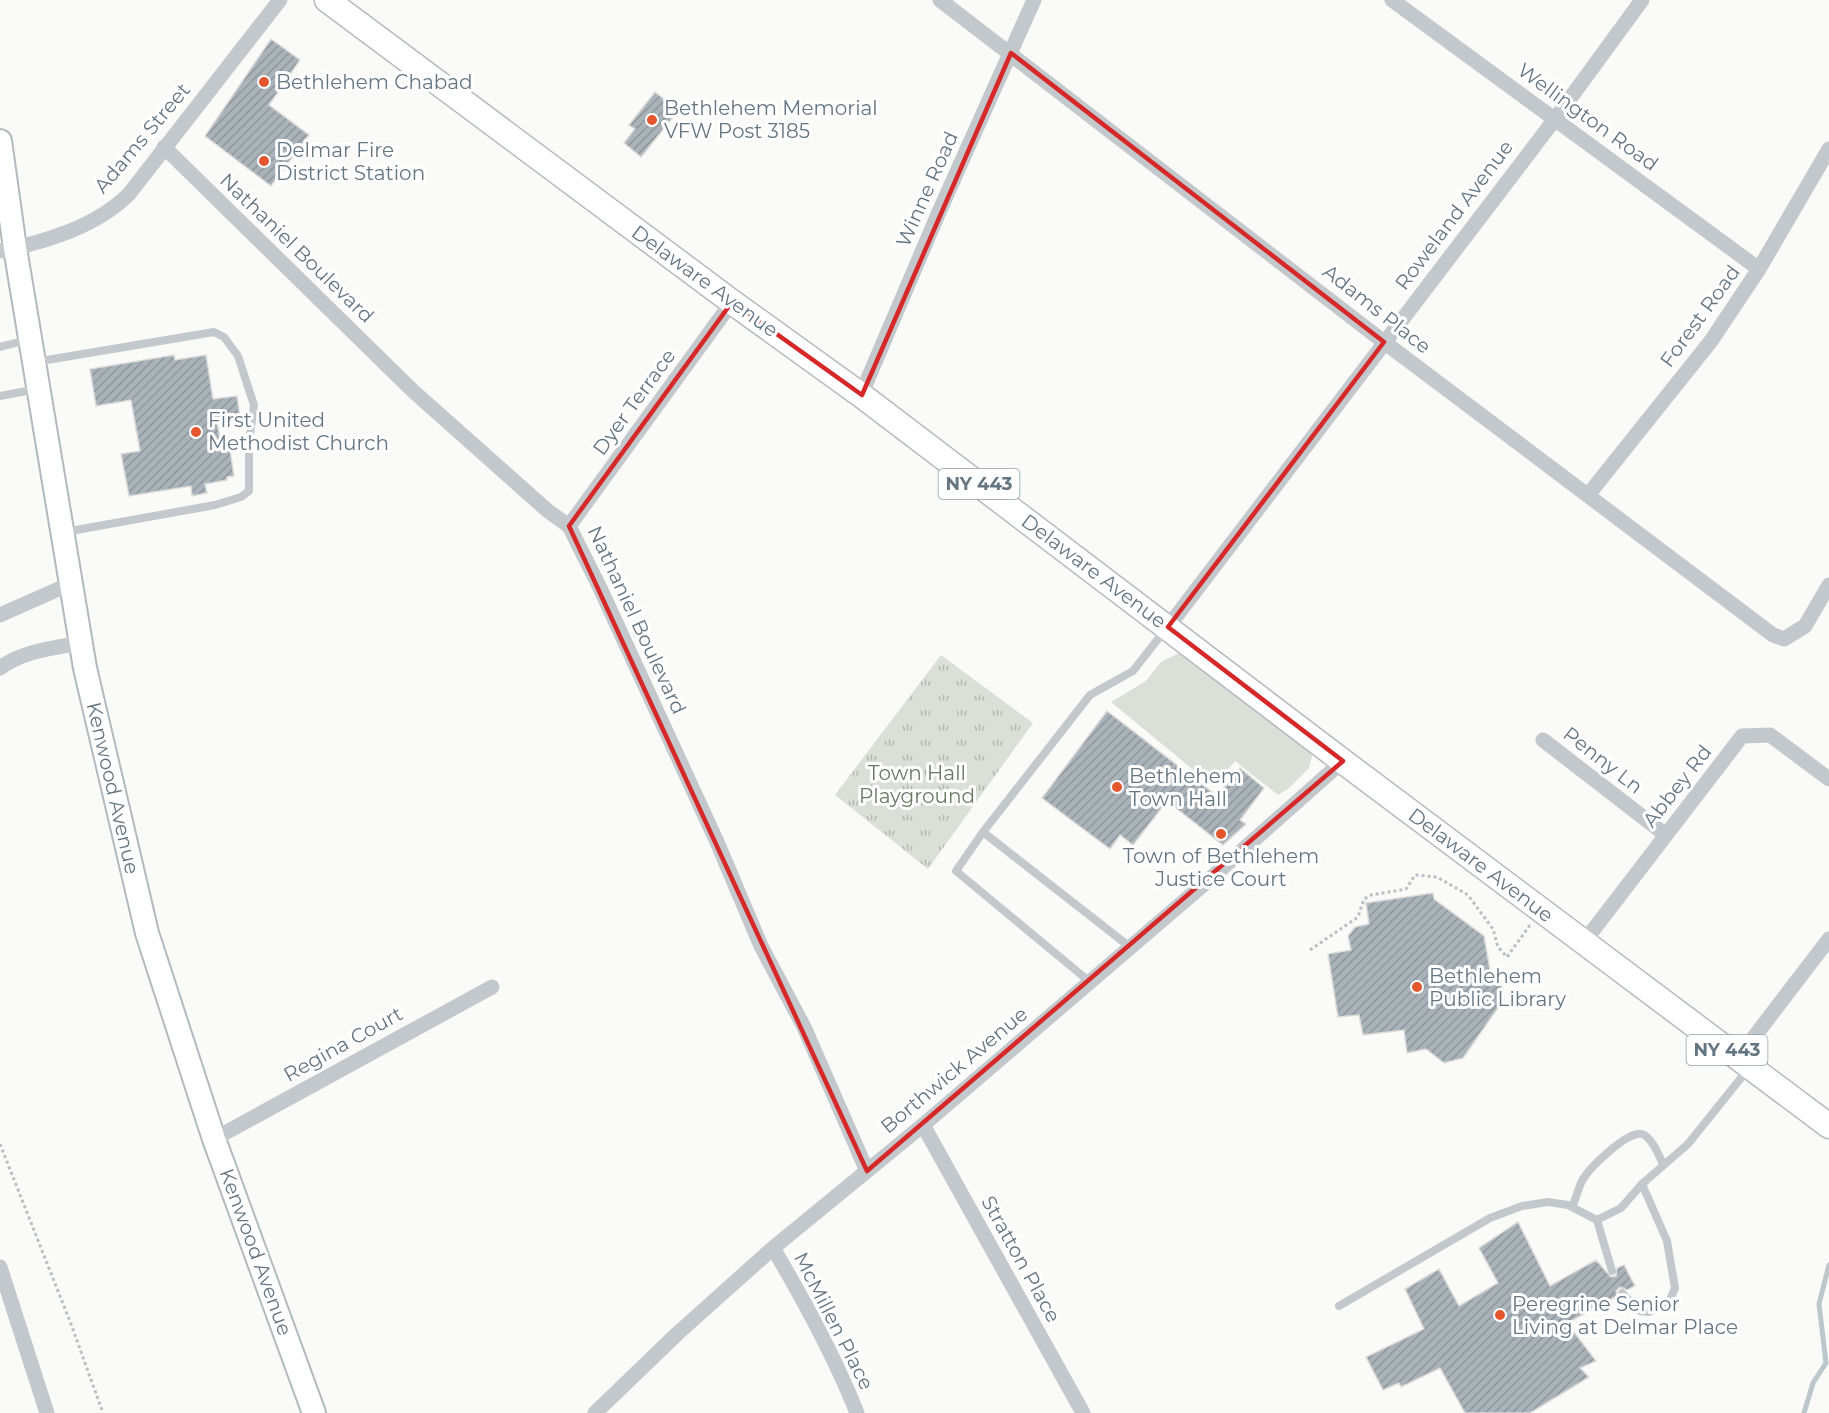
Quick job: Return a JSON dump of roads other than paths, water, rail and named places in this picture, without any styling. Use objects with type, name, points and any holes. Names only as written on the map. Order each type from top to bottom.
[{"type":"main road","name":"Delaware Avenue","points":[[327,0],[732,302],[861,395],[1829,1126]]},
{"type":"main road","name":"Kenwood Avenue","points":[[0,141],[8,250],[30,339],[84,668],[147,933],[214,1138],[314,1413]]},
{"type":"street","name":"Adams Street","points":[[8,250],[67,232],[114,208],[129,194],[280,0]]},
{"type":"street","name":"Adams Place","points":[[940,0],[1011,52],[1384,342],[1773,635],[1784,639],[1805,626],[1829,585]]},
{"type":"street","name":"Winne Road","points":[[861,395],[939,212],[1034,0]]},
{"type":"street","name":"Wellington Road","points":[[1392,0],[1759,269]]},
{"type":"street","name":"Roweland Avenue","points":[[1168,627],[1555,119],[1642,0]]},
{"type":"street","name":"Nathaniel Boulevard","points":[[164,147],[413,391],[548,511],[569,526],[717,842],[761,946],[804,1027],[867,1171]]},
{"type":"street","name":"Forest Road","points":[[1588,495],[1711,341],[1759,269],[1829,149]]},
{"type":"street","name":"Dyer Terrace","points":[[569,526],[732,302]]},
{"type":"street","points":[[0,615],[70,584]]},
{"type":"street","points":[[0,668],[9,660],[80,643]]},
{"type":"street","name":"Abbey Rd","points":[[1584,942],[1742,736],[1770,735],[1829,779]]},
{"type":"street","name":"Penny Ln","points":[[1543,740],[1666,836]]},
{"type":"street","name":"Borthwick Avenue","points":[[596,1413],[678,1334],[773,1248],[923,1125],[1343,761]]},
{"type":"street","points":[[1744,1062],[1829,939]]},
{"type":"street","name":"Regina Court","points":[[214,1138],[492,987]]},
{"type":"street","name":"Stratton Place","points":[[923,1125],[1083,1413]]},
{"type":"street","name":"McMillen Place","points":[[773,1248],[840,1368],[857,1413]]},
{"type":"street","points":[[0,1268],[47,1413]]},
{"type":"lane","points":[[34,362],[214,332],[224,337],[238,356],[254,405],[249,442],[249,491],[241,497],[216,505],[62,533]]},
{"type":"lane","points":[[0,347],[30,339]]},
{"type":"lane","points":[[0,396],[38,389]]},
{"type":"lane","points":[[1090,982],[956,871],[983,832],[1090,694],[1133,671],[1168,627]]},
{"type":"lane","points":[[983,832],[1130,947]]},
{"type":"lane","points":[[1597,1220],[1621,1208],[1642,1184],[1688,1144],[1744,1062]]},
{"type":"lane","points":[[1572,1207],[1582,1180],[1598,1160],[1634,1134],[1642,1134],[1648,1138],[1663,1164]]},
{"type":"lane","points":[[1622,1293],[1640,1311],[1650,1312],[1669,1302],[1675,1288],[1667,1241],[1642,1184]]},
{"type":"lane","points":[[1339,1306],[1490,1218],[1522,1206],[1548,1202],[1572,1207],[1597,1220],[1612,1271]]},
{"type":"waterway","points":[[1804,1413],[1813,1383],[1826,1363],[1819,1304],[1829,1265]]},
{"type":"place","name":"Bethlehem Chabad","points":[[264,82]]},
{"type":"place","name":"Bethlehem Memorial VFW Post 3185","points":[[652,120]]},
{"type":"place","name":"Delmar Fire District Station","points":[[264,161]]},
{"type":"place","name":"First United Methodist Church","points":[[196,432]]},
{"type":"place","name":"Bethlehem Town Hall","points":[[1117,787]]},
{"type":"place","name":"Town of Bethlehem Justice Court","points":[[1221,834]]},
{"type":"place","name":"Bethlehem Public Library","points":[[1417,987]]},
{"type":"place","name":"Peregrine Senior Living at Delmar Place","points":[[1500,1315]]},
{"type":"park label","name":"Town Hall Playground","points":[[917,784]]}]
